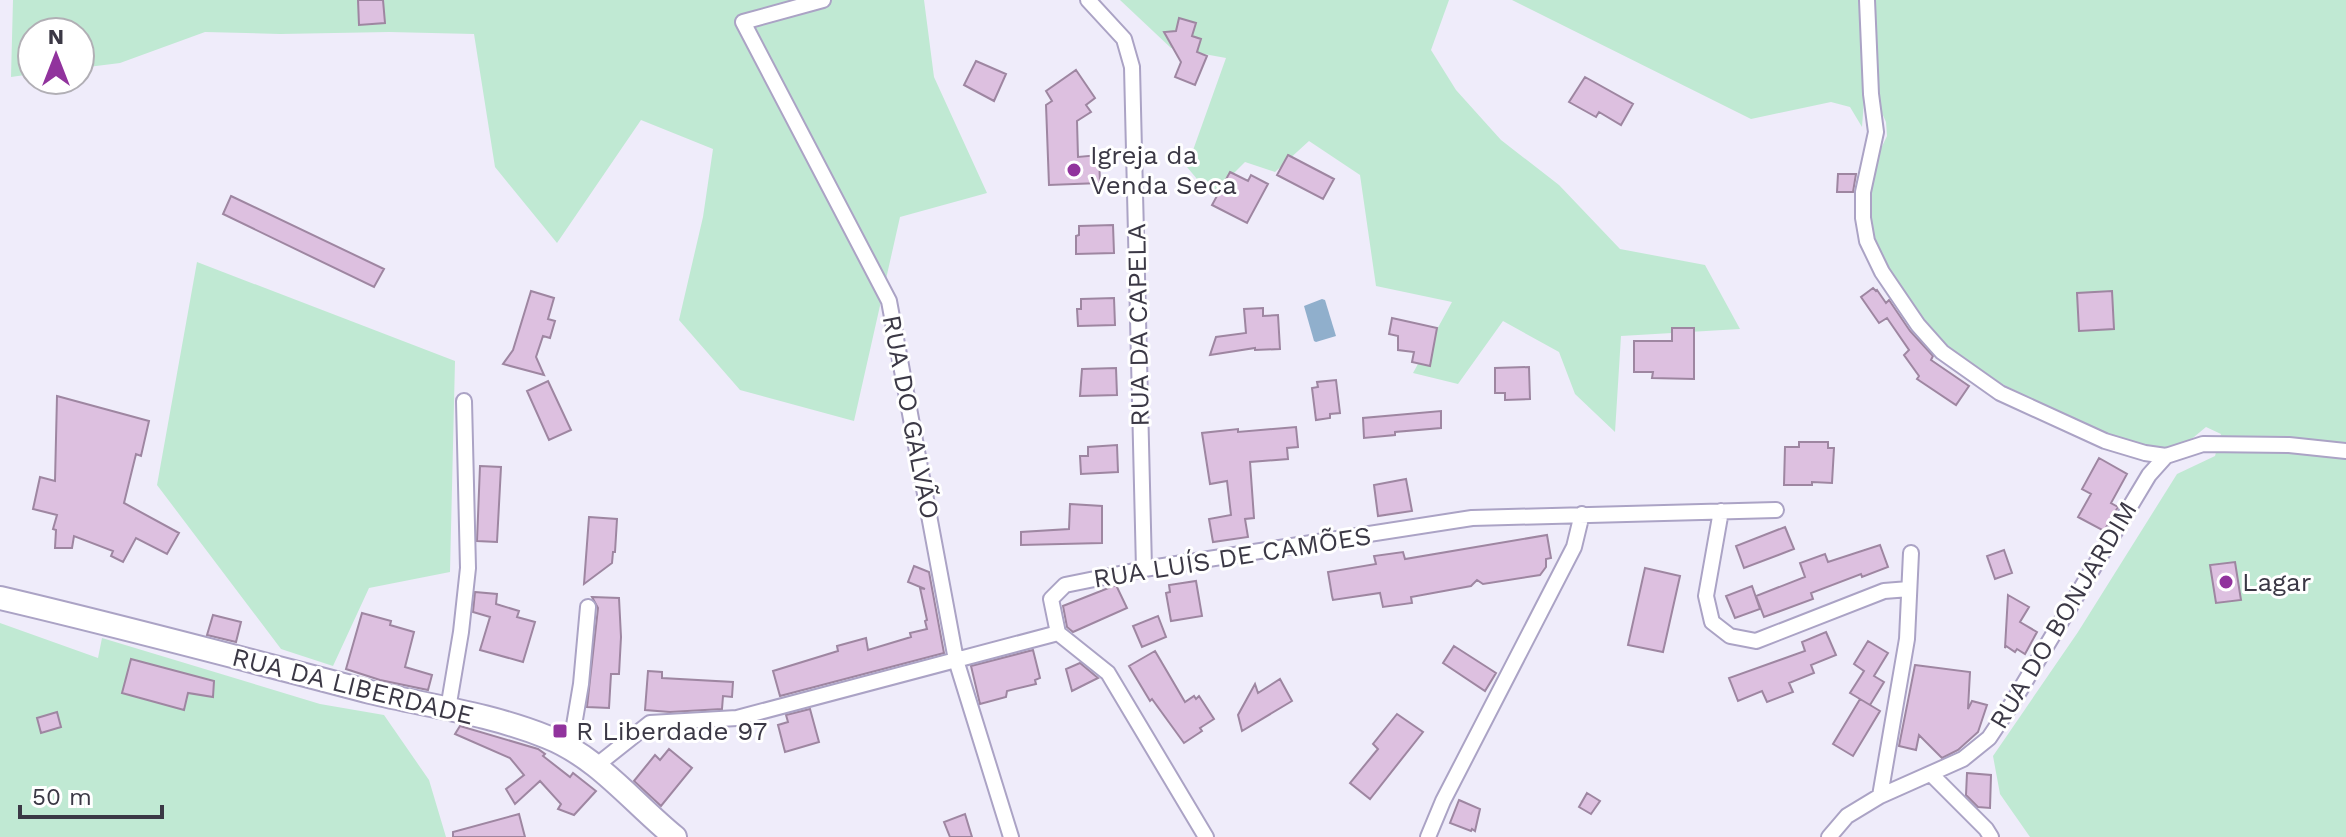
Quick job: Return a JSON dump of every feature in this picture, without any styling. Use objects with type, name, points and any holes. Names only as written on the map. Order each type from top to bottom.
[{"type":"street","name":"RUA DO GALVÃO","points":[[823,0],[743,22],[889,301],[956,660],[1011,837]]},
{"type":"street","name":"RUA DA CAPELA","points":[[1088,0],[1124,39],[1132,67],[1144,569]]},
{"type":"street","points":[[1867,0],[1871,94],[1876,132],[1863,192],[1867,241],[1882,272],[1918,325],[1942,352],[2000,393],[2105,441],[2145,453],[2166,456],[2203,444],[2289,445],[2346,451]]},
{"type":"street","points":[[448,709],[468,568],[464,401]]},
{"type":"street","name":"RUA DO BONJARDIM","points":[[1829,837],[1847,816],[1880,796],[1963,759],[1989,738],[2149,475],[2166,456]]},
{"type":"street","name":"RUA LUÍS DE CAMÕES","points":[[1058,633],[1051,599],[1065,585],[1144,569],[1472,518],[1776,510]]},
{"type":"street","points":[[1721,511],[1706,596],[1712,622],[1730,636],[1756,641],[1884,591],[1909,589]]},
{"type":"street","points":[[1428,837],[1443,801],[1574,547],[1582,514]]},
{"type":"street","points":[[1880,796],[1907,639],[1911,553]]},
{"type":"street","name":"RUA DA LIBERDADE","points":[[0,598],[448,709],[547,737],[597,765],[675,837]]},
{"type":"street","points":[[570,749],[581,684],[588,607]]},
{"type":"street","points":[[597,765],[650,723],[737,718],[1058,633],[1108,673],[1206,837]]},
{"type":"street","points":[[1931,774],[1991,837]]},
{"type":"green space","points":[[13,0],[924,0],[934,77],[987,193],[900,217],[854,421],[740,390],[679,320],[703,217],[713,149],[641,120],[557,243],[495,167],[474,34],[205,32],[120,63],[96,66],[96,16],[16,16],[16,76],[11,77]]},
{"type":"green space","points":[[1120,0],[1449,0],[1431,50],[1456,90],[1501,140],[1559,185],[1620,249],[1705,265],[1740,329],[1621,336],[1615,432],[1575,394],[1559,352],[1503,321],[1458,384],[1413,373],[1452,302],[1376,286],[1360,175],[1309,141],[1275,172],[1245,162],[1211,196],[1187,167],[1226,58],[1171,48]]},
{"type":"green space","points":[[1512,0],[2346,0],[2346,837],[2030,837],[2000,794],[1993,756],[2078,632],[2177,474],[2215,456],[2221,434],[2206,427],[2170,452],[2106,436],[1978,372],[1954,354],[1912,308],[1881,262],[1871,235],[1875,161],[1887,136],[1886,122],[1877,102],[1871,8],[1862,127],[1850,107],[1831,102],[1751,119]]},
{"type":"green space","points":[[197,262],[455,361],[450,572],[369,588],[333,666],[281,649],[157,485]]},
{"type":"green space","points":[[0,623],[98,658],[102,638],[320,704],[384,715],[429,780],[446,837],[0,837]]},
{"type":"water","points":[[1325,300],[1336,336],[1316,342],[1304,306]]},
{"type":"building","points":[[358,0],[383,0],[385,23],[359,25]]},
{"type":"building","points":[[1179,18],[1196,23],[1192,36],[1201,39],[1197,52],[1207,56],[1195,85],[1175,77],[1181,62],[1164,32],[1176,31]]},
{"type":"building","points":[[976,61],[1006,74],[994,101],[964,85]]},
{"type":"building","points":[[1076,70],[1095,98],[1086,105],[1091,112],[1077,121],[1078,157],[1099,155],[1100,183],[1049,185],[1046,105],[1052,101],[1046,91]]},
{"type":"building","points":[[1585,77],[1633,104],[1621,125],[1599,112],[1596,117],[1569,102]]},
{"type":"building","points":[[1288,155],[1334,179],[1323,199],[1277,175]]},
{"type":"building","points":[[1230,172],[1248,181],[1251,175],[1268,184],[1247,223],[1212,205]]},
{"type":"building","points":[[1838,174],[1856,174],[1853,192],[1837,192]]},
{"type":"building","points":[[231,196],[384,269],[374,287],[223,214]]},
{"type":"building","points":[[1113,225],[1114,253],[1076,254],[1079,226]]},
{"type":"building","points":[[1873,288],[1886,303],[1889,300],[1910,331],[1933,356],[1931,360],[1969,386],[1956,405],[1917,379],[1919,376],[1904,355],[1909,350],[1887,318],[1879,323],[1861,297]]},
{"type":"building","points":[[531,291],[554,298],[548,319],[555,321],[550,338],[543,336],[536,357],[544,375],[503,364],[513,350]]},
{"type":"building","points":[[2112,291],[2114,329],[2079,331],[2077,293]]},
{"type":"building","points":[[1114,298],[1115,325],[1078,326],[1077,309],[1081,309],[1081,299]]},
{"type":"building","points":[[1263,308],[1263,316],[1278,315],[1280,349],[1255,348],[1210,355],[1216,337],[1246,333],[1244,309]]},
{"type":"building","points":[[1392,318],[1437,328],[1430,366],[1412,362],[1414,352],[1398,350],[1398,336],[1389,334]]},
{"type":"building","points":[[1672,328],[1694,328],[1694,379],[1652,378],[1653,372],[1634,372],[1634,341],[1672,341]]},
{"type":"building","points":[[1529,367],[1530,399],[1505,400],[1505,393],[1495,393],[1495,368]]},
{"type":"building","points":[[1116,368],[1117,395],[1080,396],[1082,369]]},
{"type":"building","points":[[1336,380],[1340,413],[1316,420],[1312,388],[1318,387],[1317,382]]},
{"type":"building","points":[[548,381],[571,430],[549,440],[527,391]]},
{"type":"building","points":[[57,396],[149,421],[141,456],[136,454],[124,503],[179,533],[167,554],[136,538],[123,562],[111,556],[113,551],[74,536],[72,548],[55,548],[56,530],[53,529],[57,515],[33,509],[40,477],[55,481]]},
{"type":"building","points":[[1441,411],[1441,428],[1364,438],[1363,418]]},
{"type":"building","points":[[1296,427],[1298,447],[1287,448],[1288,459],[1250,462],[1254,518],[1245,519],[1248,537],[1213,542],[1209,519],[1231,515],[1227,481],[1210,484],[1202,433]]},
{"type":"building","points":[[1799,442],[1828,442],[1828,448],[1834,448],[1832,483],[1784,485],[1785,447],[1799,447]]},
{"type":"building","points":[[1117,445],[1118,472],[1081,474],[1080,456],[1088,456],[1088,447]]},
{"type":"building","points":[[2099,458],[2127,474],[2111,503],[2118,507],[2104,531],[2078,517],[2091,494],[2082,489]]},
{"type":"building","points":[[480,466],[501,467],[497,542],[477,541]]},
{"type":"building","points":[[1406,479],[1412,511],[1378,516],[1374,485]]},
{"type":"building","points":[[1070,504],[1102,506],[1102,543],[1021,545],[1021,532],[1069,529]]},
{"type":"building","points":[[589,517],[617,519],[615,552],[612,563],[584,584]]},
{"type":"building","points":[[1785,527],[1794,549],[1744,568],[1736,546]]},
{"type":"building","points":[[1547,535],[1551,558],[1546,559],[1546,567],[1540,575],[1483,584],[1477,580],[1471,586],[1411,597],[1412,603],[1383,607],[1380,593],[1333,600],[1328,572],[1376,564],[1374,556],[1403,552],[1405,559]]},
{"type":"building","points":[[1880,545],[1888,567],[1811,593],[1813,599],[1764,617],[1756,596],[1805,577],[1800,563],[1825,554],[1828,562]]},
{"type":"building","points":[[2004,550],[2012,573],[1995,579],[1987,556]]},
{"type":"building","name":"Lagar","points":[[2235,562],[2241,600],[2216,603],[2210,565]]},
{"type":"building","points":[[914,566],[929,572],[944,653],[780,696],[773,671],[838,651],[837,646],[866,638],[868,650],[927,629],[920,588],[925,589],[908,582]]},
{"type":"building","points":[[1645,568],[1680,576],[1663,652],[1628,645]]},
{"type":"building","points":[[1196,581],[1202,616],[1171,621],[1166,593],[1170,592],[1169,585]]},
{"type":"building","points":[[1116,585],[1127,608],[1073,632],[1067,627],[1063,606]]},
{"type":"building","points":[[1752,586],[1760,609],[1735,618],[1726,596]]},
{"type":"building","points":[[475,592],[497,594],[496,604],[519,611],[517,617],[535,622],[523,662],[480,650],[490,617],[473,612]]},
{"type":"building","points":[[2008,595],[2029,607],[2020,622],[2037,632],[2025,654],[2017,649],[2015,652],[2005,648]]},
{"type":"building","points":[[592,597],[619,598],[619,674],[611,674],[609,708],[587,707],[598,608]]},
{"type":"building","points":[[362,613],[391,621],[390,625],[414,632],[405,667],[432,675],[428,690],[346,669]]},
{"type":"building","points":[[213,615],[241,622],[236,642],[207,635]]},
{"type":"building","points":[[1158,616],[1166,637],[1142,647],[1133,626]]},
{"type":"building","points":[[1826,632],[1836,655],[1811,665],[1814,673],[1789,683],[1793,692],[1767,702],[1762,691],[1738,701],[1729,678],[1805,651],[1802,642]]},
{"type":"building","points":[[1868,641],[1888,653],[1874,676],[1884,682],[1870,705],[1850,693],[1864,671],[1854,664]]},
{"type":"building","points":[[1454,646],[1496,673],[1485,691],[1443,663]]},
{"type":"building","points":[[1033,650],[1040,678],[1035,680],[1036,684],[1007,691],[1006,697],[980,704],[971,666]]},
{"type":"building","points":[[1155,651],[1185,702],[1199,696],[1214,719],[1184,743],[1152,699],[1150,701],[1129,666]]},
{"type":"building","points":[[131,659],[214,681],[213,697],[188,693],[184,710],[122,693]]},
{"type":"building","points":[[1080,663],[1098,678],[1072,691],[1066,669]]},
{"type":"building","points":[[1915,665],[1970,672],[1968,709],[1972,701],[1987,705],[1978,732],[1958,750],[1942,758],[1919,735],[1916,750],[1899,746]]},
{"type":"building","points":[[648,671],[662,672],[662,678],[733,682],[732,697],[723,696],[722,709],[645,710]]},
{"type":"building","points":[[1280,679],[1292,701],[1242,731],[1238,715],[1255,684],[1258,693]]},
{"type":"building","points":[[1860,699],[1880,711],[1853,756],[1833,744]]},
{"type":"building","points":[[810,709],[819,742],[785,752],[778,725],[788,722],[786,715]]},
{"type":"building","points":[[57,712],[61,727],[41,733],[37,718]]},
{"type":"building","points":[[1397,714],[1423,732],[1370,799],[1350,783],[1378,749],[1373,744]]},
{"type":"building","points":[[460,726],[538,749],[570,777],[573,773],[596,791],[574,815],[558,809],[561,804],[540,781],[515,804],[506,789],[524,775],[510,758],[455,734]]},
{"type":"building","points":[[669,749],[692,768],[661,806],[634,781],[655,755],[660,760]]},
{"type":"building","points":[[1967,773],[1991,775],[1990,808],[1978,807],[1966,795]]},
{"type":"building","points":[[1587,793],[1600,801],[1591,814],[1579,807]]},
{"type":"building","points":[[1459,800],[1480,809],[1475,831],[1450,823]]},
{"type":"building","points":[[519,814],[525,837],[453,837],[453,832]]},
{"type":"building","points":[[965,814],[972,837],[950,837],[944,822]]},
{"type":"place","name":"Igreja da Venda Seca","points":[[1074,170]]},
{"type":"place","name":"Lagar","points":[[2226,582]]},
{"type":"place","name":"R Liberdade 97","points":[[560,731]]}]
